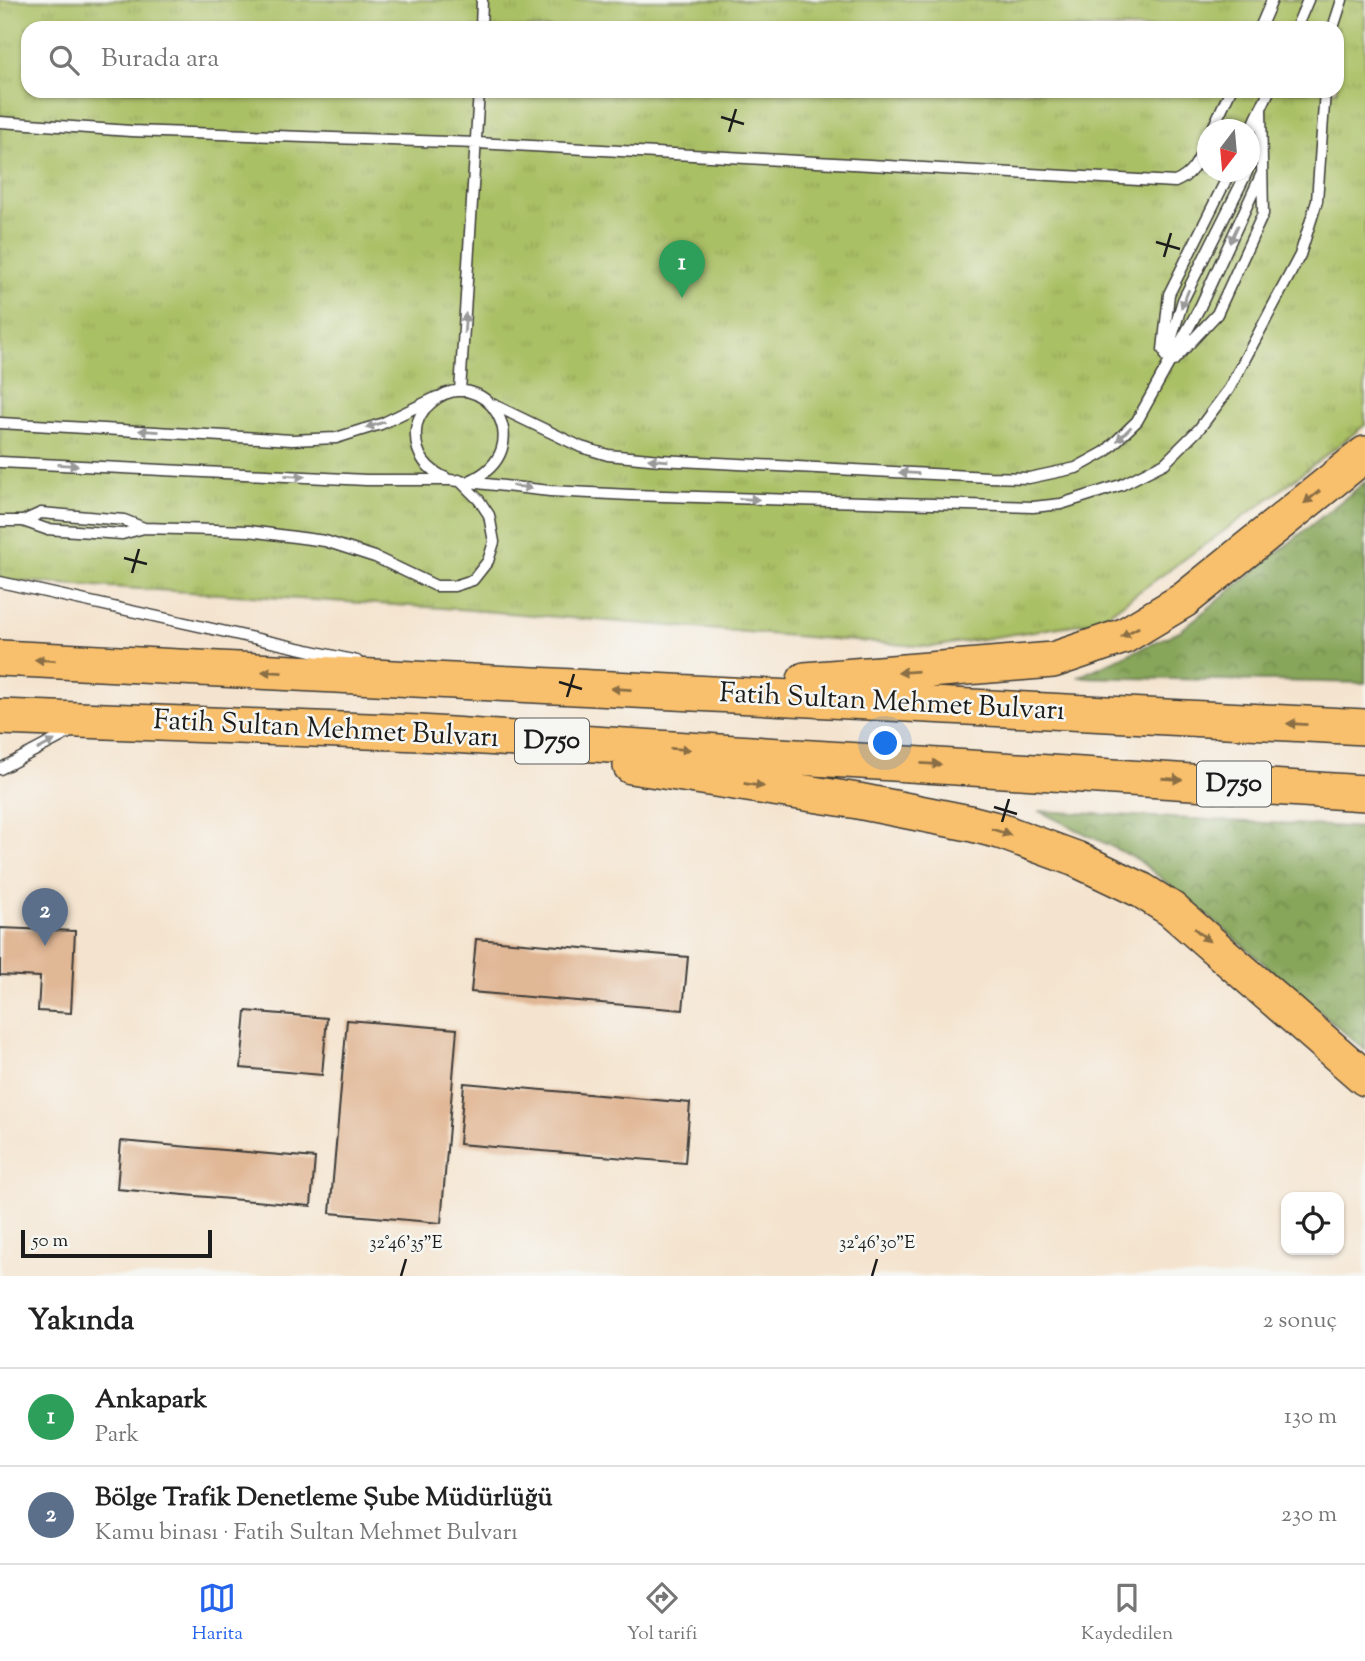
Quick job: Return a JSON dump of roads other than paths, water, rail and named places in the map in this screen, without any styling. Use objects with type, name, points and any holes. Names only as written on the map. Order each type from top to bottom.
[{"type":"highway","points":[[669,691],[1053,660],[1124,636],[1184,600],[1365,454]]},
{"type":"highway","name":"Fatih Sultan Mehmet Bulvarı","points":[[0,658],[1365,727]]},
{"type":"highway","name":"Fatih Sultan Mehmet Bulvarı","points":[[0,717],[420,733],[1365,793]]},
{"type":"highway","points":[[420,733],[858,801],[969,823],[1025,840],[1110,874],[1156,898],[1365,1078]]},
{"type":"lane","points":[[481,21],[482,0]]},
{"type":"lane","points":[[1263,21],[1272,0]]},
{"type":"lane","points":[[1299,21],[1308,0]]},
{"type":"lane","points":[[1335,21],[1342,0]]},
{"type":"lane","points":[[460,391],[479,98]]},
{"type":"lane","points":[[1217,119],[1227,98]]},
{"type":"lane","points":[[1256,119],[1266,98]]},
{"type":"lane","points":[[0,462],[366,480],[459,480],[550,491],[631,495],[1033,507],[1061,504],[1121,485],[1165,464],[1199,429],[1229,389],[1300,255],[1317,201],[1324,98]]},
{"type":"lane","points":[[1160,376],[1217,314],[1263,214],[1261,108]]},
{"type":"lane","points":[[0,122],[131,131],[477,142],[1175,182],[1193,172],[1197,163]]},
{"type":"lane","points":[[1260,145],[1262,141]]},
{"type":"lane","points":[[0,423],[292,440],[336,438],[381,424],[437,397],[460,391],[480,396],[558,438],[608,455],[1029,478],[1076,468],[1105,453],[1137,421],[1200,307],[1262,173]]},
{"type":"lane","points":[[1160,376],[1169,294],[1225,182]]},
{"type":"lane","points":[[1160,376],[1183,300],[1242,182]]},
{"type":"lane","points":[[0,521],[23,522],[46,529],[122,534],[144,528],[249,531],[325,541],[375,557],[436,586],[454,586],[473,580],[488,561],[494,542],[489,515],[480,500],[459,480],[435,473],[424,463],[416,442],[418,420],[426,407],[437,397]]},
{"type":"lane","points":[[459,480],[490,469],[499,458],[504,444],[502,423],[492,404]]},
{"type":"lane","points":[[0,582],[366,663]]},
{"type":"lane","points":[[379,666],[446,680]]},
{"type":"lane","points":[[0,769],[92,720]]},
{"type":"place","name":"Ankapark","points":[[682,298]]},
{"type":"place","name":"Bölge Trafik Denetleme Şube Müdürlüğü","points":[[45,946]]}]
